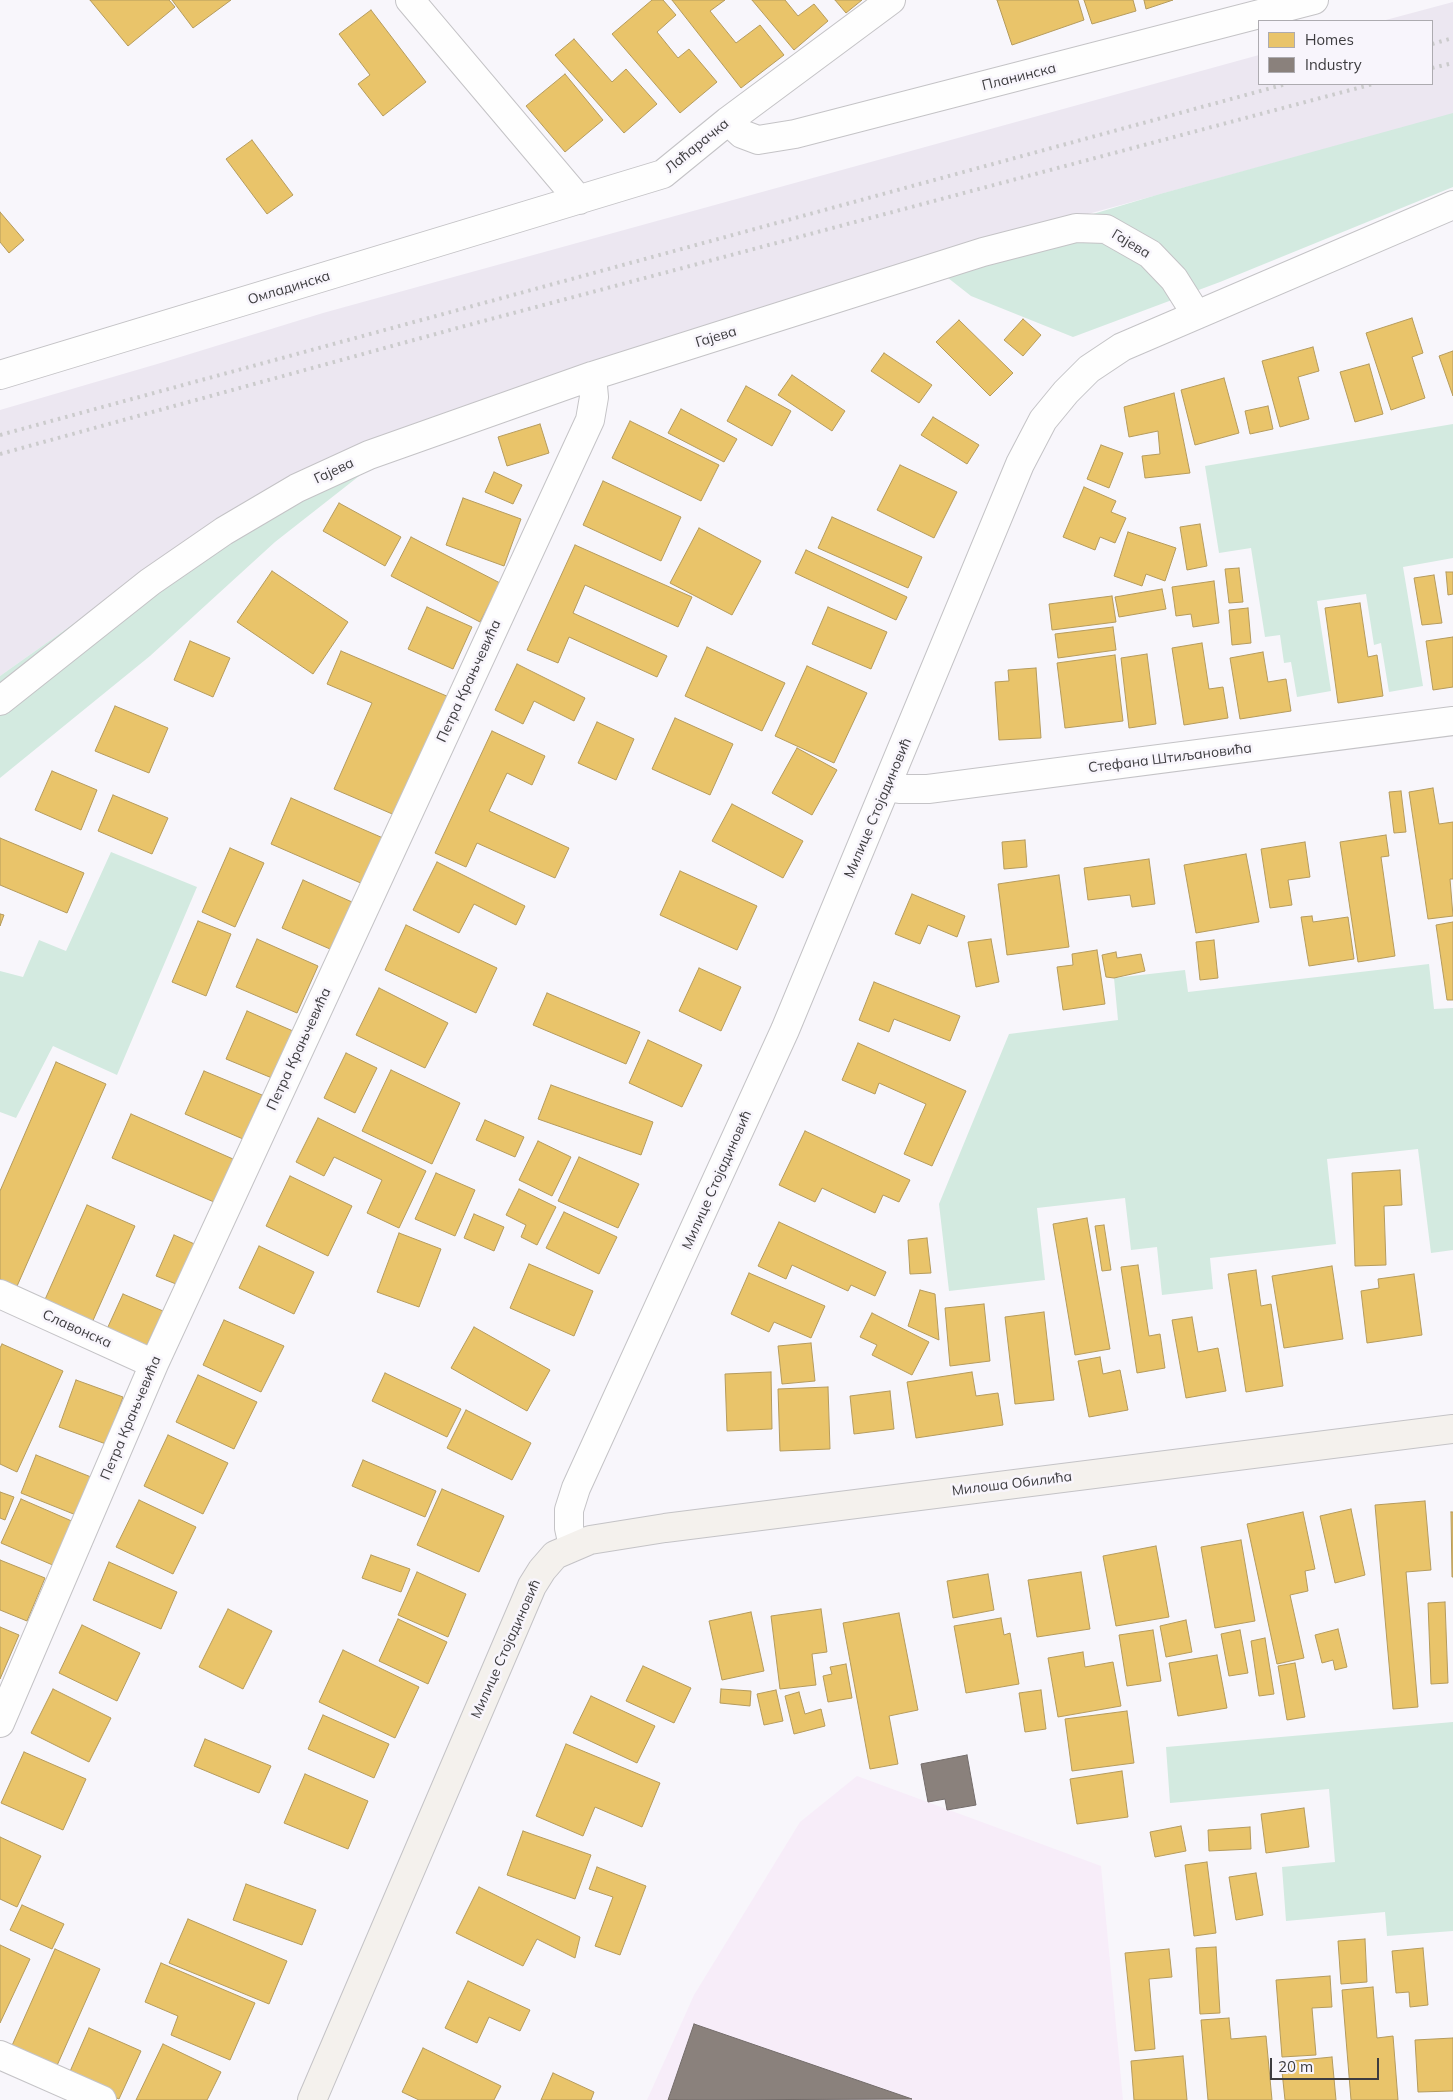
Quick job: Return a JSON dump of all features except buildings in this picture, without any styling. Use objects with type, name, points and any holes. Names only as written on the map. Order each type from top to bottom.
[{"type":"street","points":[[410,0],[578,200]]},
{"type":"street","name":"Лаћарачка","points":[[578,200],[663,174],[728,121],[891,0]]},
{"type":"street","name":"Планинска","points":[[728,121],[742,134],[758,140],[795,134],[1314,0]]},
{"type":"street","name":"Омладинска","points":[[0,375],[578,200]]},
{"type":"street","points":[[1196,314],[1453,205]]},
{"type":"street","name":"Гајева","points":[[0,701],[150,582],[224,531],[296,488],[369,455],[592,376],[983,252],[1076,228],[1106,229],[1150,254],[1174,279],[1196,314]]},
{"type":"street","name":"Милице Стојадиновић","points":[[312,2100],[532,1586],[542,1570],[555,1555],[573,1546],[569,1528],[570,1510],[576,1488],[785,1030],[1020,464],[1043,420],[1066,392],[1089,370],[1122,346],[1196,314]]},
{"type":"street","name":"Петра Крањчевића","points":[[0,1724],[154,1364],[590,420],[594,397],[592,376]]},
{"type":"street","name":"Стефана Штиљановића","points":[[887,786],[899,789],[928,789],[1453,721]]},
{"type":"street","name":"Славонска","points":[[0,1294],[154,1364]]},
{"type":"street","name":"Милоша Обилића","points":[[573,1546],[590,1540],[665,1528],[1453,1428]]},
{"type":"street","points":[[0,2055],[102,2100]]},
{"type":"shaded area","points":[[1453,2],[1453,114],[1066,220],[245,502],[0,676],[0,410],[323,313],[1258,55],[1258,85],[1433,85],[1433,20],[1386,20]]},
{"type":"shaded area","points":[[857,1776],[1101,1866],[1123,2100],[647,2100],[694,1995],[800,1822]]},
{"type":"green space","points":[[1453,113],[1453,187],[1220,282],[1073,337],[971,296],[929,263],[1160,194]]},
{"type":"green space","points":[[433,418],[275,542],[150,656],[0,778],[0,676],[245,502]]},
{"type":"green space","points":[[1453,424],[1453,558],[1403,567],[1423,686],[1389,692],[1381,643],[1374,645],[1366,594],[1317,601],[1331,691],[1297,697],[1291,662],[1284,663],[1280,635],[1265,637],[1251,548],[1219,553],[1205,466]]},
{"type":"green space","points":[[111,852],[197,887],[117,1075],[53,1046],[16,1118],[0,1112],[0,971],[23,977],[39,940],[66,951]]},
{"type":"green space","points":[[1429,964],[1434,1009],[1453,1008],[1453,1250],[1431,1253],[1418,1149],[1327,1159],[1336,1244],[1210,1258],[1213,1289],[1162,1295],[1157,1247],[1131,1250],[1125,1198],[1037,1208],[1045,1280],[949,1291],[939,1204],[1009,1034],[1118,1020],[1114,978],[1185,970],[1188,992]]},
{"type":"green space","points":[[1453,1722],[1453,1931],[1387,1936],[1385,1912],[1286,1921],[1282,1867],[1335,1862],[1329,1789],[1170,1803],[1166,1747]]},
{"type":"railway","points":[[1433,44],[1453,38]]},
{"type":"railway","points":[[1433,68],[1453,63]]},
{"type":"railway","points":[[0,435],[1282,85]]},
{"type":"railway","points":[[0,454],[461,327],[1369,85]]}]
